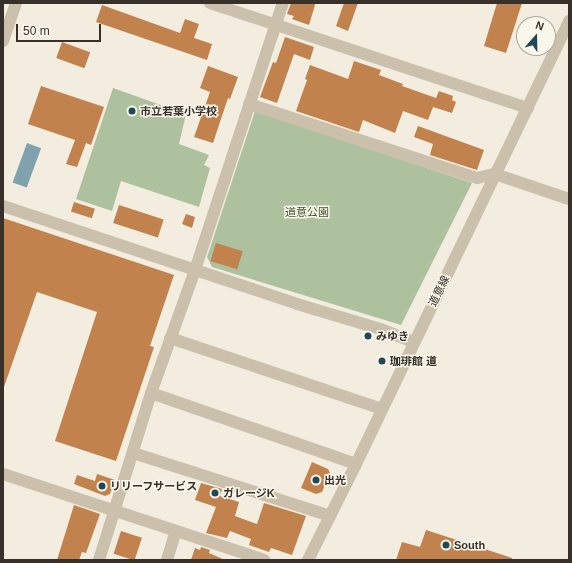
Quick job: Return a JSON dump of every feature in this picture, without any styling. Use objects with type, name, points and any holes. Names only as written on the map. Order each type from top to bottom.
[{"type":"street","points":[[3,41],[6,22],[16,3]]},
{"type":"street","points":[[210,3],[528,108]]},
{"type":"street","points":[[99,560],[151,393],[195,270],[283,3]]},
{"type":"street","name":"道意線","points":[[308,560],[356,464],[569,21]]},
{"type":"street","points":[[249,104],[477,178],[495,174],[569,199]]},
{"type":"street","points":[[3,206],[297,304],[381,329],[414,342]]},
{"type":"street","points":[[170,338],[382,409]]},
{"type":"street","points":[[151,393],[356,464]]},
{"type":"street","points":[[133,453],[330,516]]},
{"type":"street","points":[[3,474],[264,560]]},
{"type":"street","points":[[167,560],[176,531]]},
{"type":"green space","points":[[113,88],[186,114],[179,144],[209,155],[204,165],[210,168],[199,207],[121,181],[112,211],[76,199]]},
{"type":"green space","name":"道意公園","points":[[255,111],[472,183],[401,325],[212,267],[207,257]]},
{"type":"water","points":[[27,143],[41,148],[27,188],[13,182]]},
{"type":"building","points":[[291,3],[314,3],[315,5],[309,25],[292,19],[294,16],[287,14]]},
{"type":"building","points":[[344,3],[358,3],[348,31],[336,26]]},
{"type":"building","points":[[497,3],[522,3],[518,16],[516,16],[516,22],[506,53],[484,46]]},
{"type":"building","points":[[102,5],[180,33],[185,19],[199,24],[194,38],[212,44],[207,60],[96,22]]},
{"type":"building","points":[[285,37],[314,47],[310,60],[294,54],[277,103],[260,97],[273,62],[276,63]]},
{"type":"building","points":[[62,42],[90,52],[84,68],[56,58]]},
{"type":"building","points":[[354,61],[381,70],[379,75],[403,84],[402,86],[436,98],[439,91],[453,96],[452,100],[456,102],[452,113],[433,107],[428,120],[403,111],[395,133],[363,120],[359,132],[296,111],[307,80],[305,79],[310,65],[348,79]]},
{"type":"building","points":[[208,66],[238,77],[230,99],[228,98],[213,143],[194,137],[210,92],[200,88]]},
{"type":"building","points":[[41,86],[104,107],[91,145],[86,143],[77,167],[66,164],[75,140],[28,124]]},
{"type":"building","points":[[418,126],[484,150],[477,170],[430,155],[433,144],[414,137]]},
{"type":"building","points":[[74,202],[95,209],[92,218],[71,212]]},
{"type":"building","points":[[119,205],[164,220],[158,238],[113,223]]},
{"type":"building","points":[[186,214],[195,217],[192,228],[182,224]]},
{"type":"building","points":[[3,218],[174,275],[150,346],[154,347],[116,461],[55,441],[97,312],[37,292],[3,387]]},
{"type":"building","points":[[216,243],[243,251],[237,269],[210,261]]},
{"type":"building","points":[[312,462],[328,469],[330,473],[322,492],[316,494],[301,488]]},
{"type":"building","points":[[97,474],[115,480],[110,494],[105,496],[74,484],[77,475],[95,481]]},
{"type":"building","points":[[201,483],[222,489],[220,496],[239,502],[235,516],[257,524],[264,503],[306,516],[292,555],[271,548],[269,552],[249,545],[251,539],[230,531],[227,538],[206,533],[216,507],[195,500]]},
{"type":"building","points":[[74,505],[100,514],[86,553],[82,552],[79,560],[57,560]]},
{"type":"building","name":"South","points":[[426,530],[512,558],[512,560],[396,560],[402,542],[420,547]]},
{"type":"building","points":[[121,531],[142,538],[135,560],[114,554]]},
{"type":"building","points":[[201,547],[210,550],[209,553],[225,560],[191,560],[195,548],[200,550]]},
{"type":"place","name":"市立若葉小学校","points":[[132,111]]},
{"type":"place","name":"みゆき","points":[[368,336]]},
{"type":"place","name":"珈琲館 道","points":[[382,361]]},
{"type":"place","name":"出光","points":[[316,480]]},
{"type":"place","name":"リリーフサービス","points":[[102,486]]},
{"type":"place","name":"ガレージK","points":[[215,493]]},
{"type":"place","name":"South","points":[[446,545]]}]
